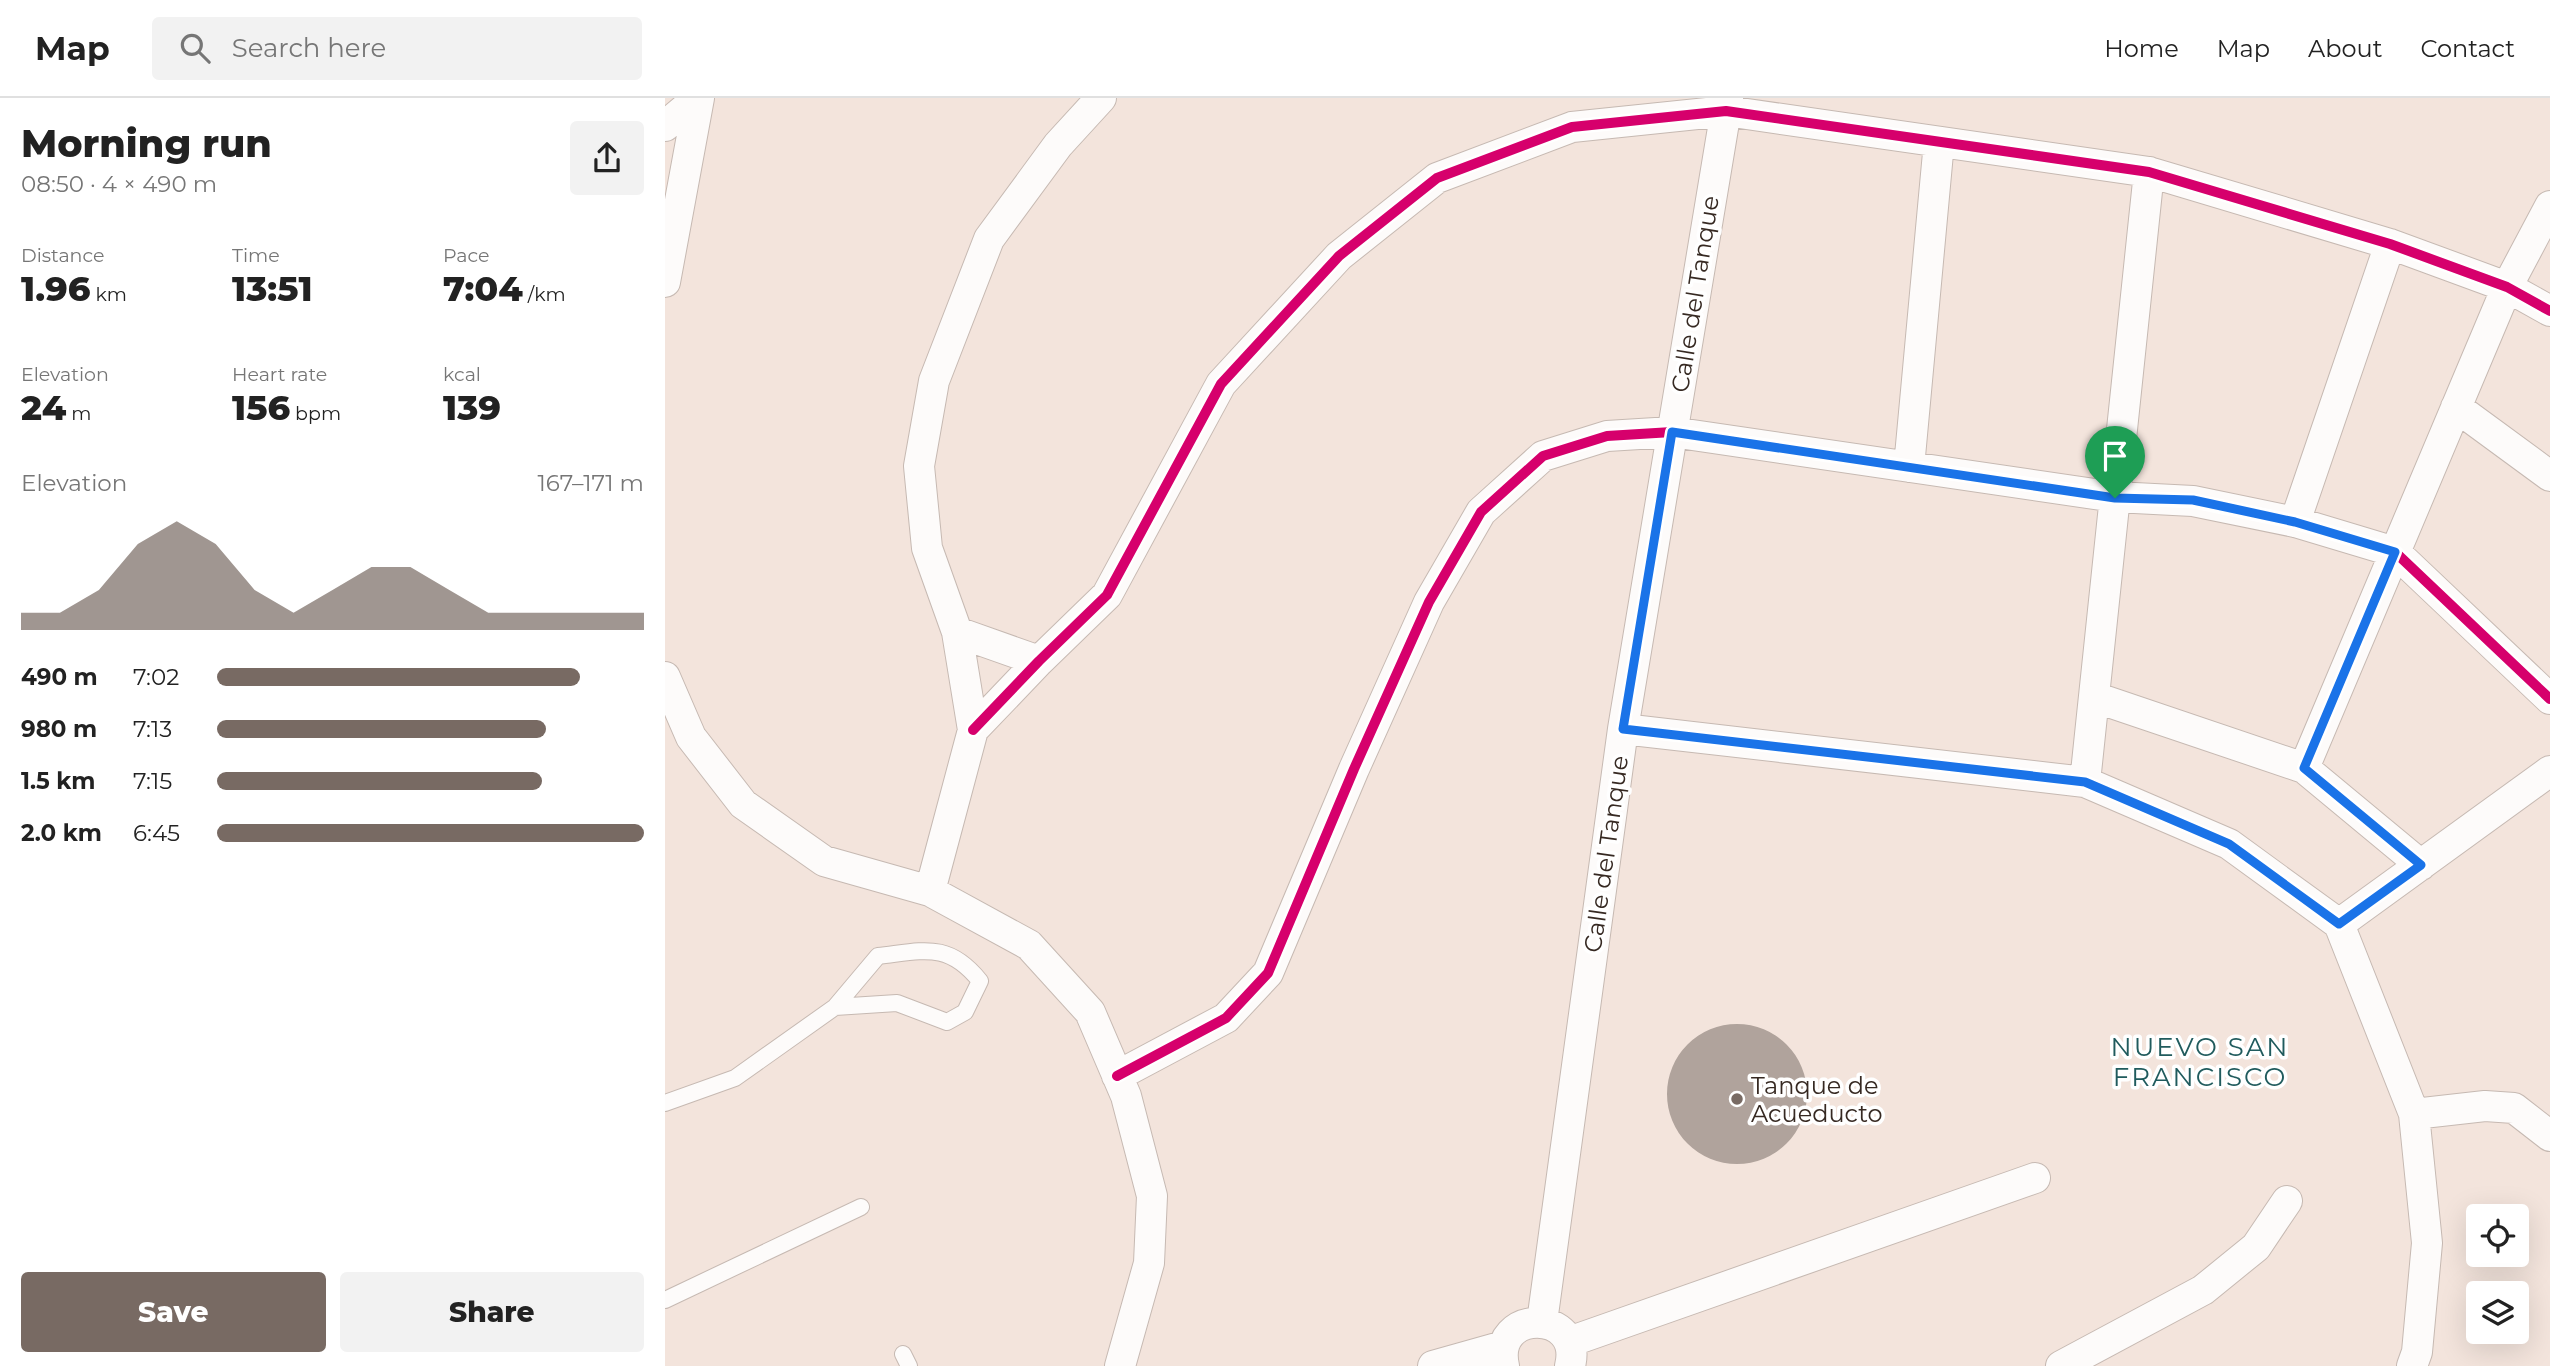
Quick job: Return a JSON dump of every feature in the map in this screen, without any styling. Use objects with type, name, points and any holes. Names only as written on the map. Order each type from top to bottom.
[{"type":"street","points":[[665,126],[698,98]]},
{"type":"street","points":[[665,282],[698,98]]},
{"type":"street","points":[[930,891],[974,730],[957,632],[927,548],[919,466],[934,381],[989,239],[1058,145],[1101,98]]},
{"type":"street","points":[[974,730],[1039,661],[1107,595],[1221,384],[1339,256],[1437,178],[1572,127],[1727,104],[1939,142],[2150,172],[2390,244],[2507,287],[2550,311]]},
{"type":"street","name":"Calle del Tanque","points":[[1542,1322],[1623,729],[1727,104]]},
{"type":"street","points":[[1909,467],[1939,142]]},
{"type":"street","points":[[2085,782],[2150,172]]},
{"type":"street","points":[[2304,768],[2507,287],[2550,206]]},
{"type":"street","points":[[2295,522],[2390,244]]},
{"type":"street","points":[[2456,407],[2550,475]]},
{"type":"street","points":[[1117,1076],[1226,1018],[1268,973],[1353,769],[1429,602],[1481,512],[1543,456],[1608,436],[1672,432],[2115,498],[2193,500],[2295,522],[2395,552],[2550,699]]},
{"type":"street","points":[[957,632],[1039,661]]},
{"type":"street","points":[[665,677],[691,737],[743,804],[824,862],[930,891],[1029,945],[1090,1012],[1126,1096],[1152,1196],[1149,1263],[1120,1366]]},
{"type":"street","points":[[2094,697],[2304,768],[2421,865]]},
{"type":"street","points":[[1623,729],[2085,782],[2229,844],[2339,924],[2414,1114],[2427,1243],[2417,1352],[2412,1366]]},
{"type":"street","points":[[2339,924],[2421,865],[2545,785]]},
{"type":"street","points":[[2414,1114],[2485,1106],[2514,1108],[2550,1136]]},
{"type":"street","points":[[1433,1366],[1504,1356],[1510,1335],[1530,1322],[1542,1322],[1563,1333],[1569,1354],[2035,1178]]},
{"type":"street","points":[[2061,1366],[2203,1290],[2256,1247],[2287,1201]]},
{"type":"lane","points":[[665,1103],[735,1078],[835,1007],[878,956],[937,950],[968,966],[980,981],[965,1012],[947,1022],[897,1003],[835,1007]]},
{"type":"lane","points":[[665,1300],[861,1207]]},
{"type":"building","name":"Tanque de Acueducto","points":[[1737,1024],[1764,1029],[1787,1044],[1802,1067],[1807,1094],[1802,1121],[1787,1144],[1764,1159],[1737,1164],[1710,1159],[1687,1144],[1672,1121],[1667,1094],[1672,1067],[1687,1044],[1710,1029]]},
{"type":"cycle path","points":[[973,730],[1107,595],[1221,384],[1339,256],[1437,178],[1572,127],[1726,111],[2149,172],[2390,244],[2507,287],[2550,311]]},
{"type":"cycle path","points":[[1117,1076],[1226,1018],[1268,973],[1354,769],[1429,602],[1481,512],[1543,456],[1607,436],[1672,432],[2115,497],[2193,501],[2295,522],[2395,552],[2550,699]]},
{"type":"place","name":"Tanque de Acueducto","points":[[1737,1099]]},
{"type":"district","name":"NUEVO SAN FRANCISCO","points":[[2200,1062]]},
{"type":"route","points":[[1672,432],[2115,498],[2193,500],[2295,522],[2395,552],[2304,768],[2421,865],[2339,924],[2229,844],[2085,782],[1623,729],[1672,432]]}]
